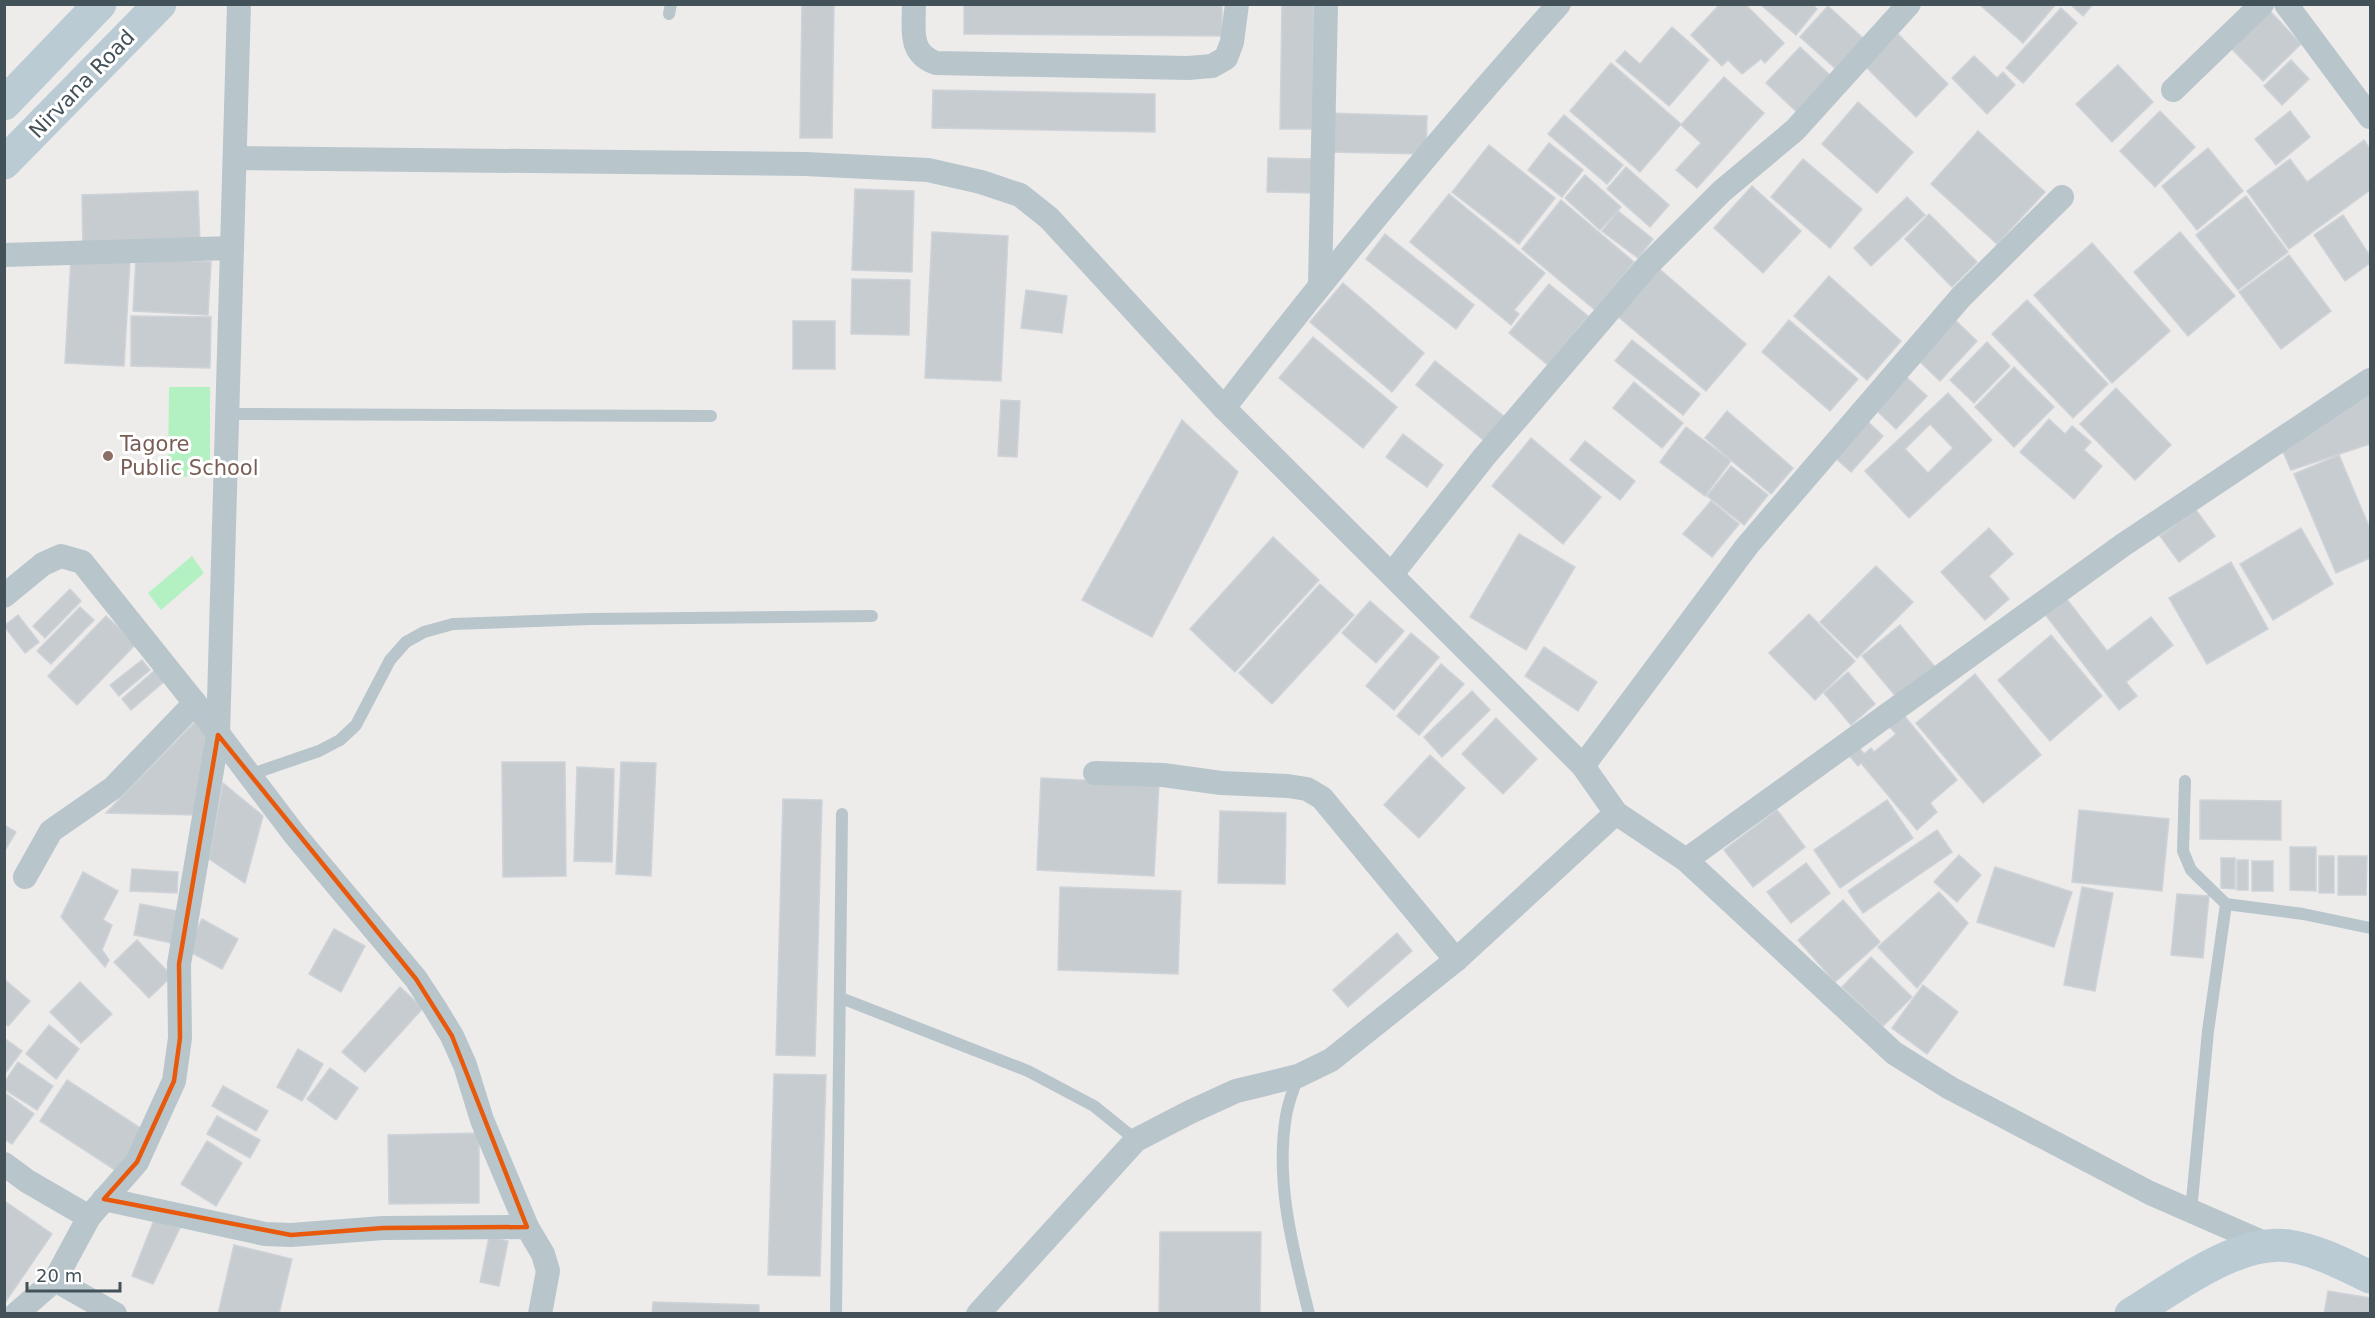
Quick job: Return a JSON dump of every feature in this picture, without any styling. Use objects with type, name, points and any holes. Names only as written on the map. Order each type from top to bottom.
[{"type":"main road","name":"Nirvana Road","points":[[4,104],[100,4]]},
{"type":"main road","name":"Nirvana Road","points":[[4,163],[160,4]]},
{"type":"main road","points":[[2131,1314],[2206,1269],[2249,1249],[2271,1245],[2289,1246],[2318,1254],[2370,1276]]},
{"type":"street","points":[[16,1314],[55,1280],[96,1208],[137,1162],[174,1081],[180,1038],[179,964],[218,735],[239,4]]},
{"type":"street","points":[[914,4],[914,40],[924,58],[936,63],[1188,68],[1212,66],[1226,58],[1232,42],[1237,4]]},
{"type":"street","points":[[1320,284],[1326,4]]},
{"type":"street","points":[[1224,408],[1320,284],[1471,103],[1559,4]]},
{"type":"street","points":[[1392,574],[1484,457],[1649,264],[1722,191],[1795,130],[1909,4]]},
{"type":"street","points":[[2173,90],[2262,4]]},
{"type":"street","points":[[2286,4],[2370,117]]},
{"type":"street","points":[[235,158],[805,164],[928,170],[981,182],[1020,195],[1049,218],[1224,408],[1583,766],[1616,813],[1686,861],[1894,1053],[1950,1088],[2150,1194],[2271,1245]]},
{"type":"street","points":[[1583,766],[1747,546],[1961,297],[2062,197]]},
{"type":"street","points":[[4,255],[232,248]]},
{"type":"street","points":[[1686,861],[2123,545],[2370,380]]},
{"type":"street","points":[[4,596],[44,564],[61,556],[81,562],[195,703],[295,835],[416,979],[452,1036],[465,1065],[482,1120],[527,1227],[543,1254],[548,1271],[540,1314]]},
{"type":"street","points":[[25,877],[51,831],[113,788],[195,703]]},
{"type":"street","points":[[1095,773],[1163,775],[1221,783],[1307,789],[1322,798],[1456,960]]},
{"type":"street","points":[[978,1314],[1136,1140],[1236,1091],[1298,1076],[1331,1060],[1456,960],[1616,813]]},
{"type":"street","points":[[4,1164],[27,1181],[96,1208],[265,1234],[291,1235],[383,1228],[527,1227]]},
{"type":"street","points":[[55,1280],[115,1314]]},
{"type":"lane","points":[[227,414],[711,416]]},
{"type":"lane","points":[[249,775],[320,751],[340,740],[356,725],[390,660],[406,642],[424,632],[453,624],[590,619],[872,616]]},
{"type":"lane","points":[[2185,781],[2183,851],[2191,870],[2226,904],[2303,914],[2370,928]]},
{"type":"lane","points":[[836,1314],[842,814]]},
{"type":"lane","points":[[2191,1210],[2208,1031],[2226,904]]},
{"type":"lane","points":[[841,998],[1028,1071],[1094,1106],[1136,1140]]},
{"type":"lane","points":[[1298,1076],[1286,1114],[1284,1147],[1286,1200],[1289,1231],[1309,1314]]},
{"type":"highlighted area","points":[[218,735],[416,979],[452,1036],[527,1227],[383,1228],[291,1235],[104,1199],[137,1162],[174,1081],[180,1038],[179,964]]},
{"type":"green space","points":[[169,387],[210,387],[210,476],[168,477]]},
{"type":"green space","points":[[192,556],[204,573],[161,610],[148,593]]},
{"type":"building","points":[[802,4],[834,4],[832,138],[800,138]]},
{"type":"building","points":[[964,4],[1222,4],[1222,36],[964,34]]},
{"type":"building","points":[[1282,4],[1314,4],[1312,129],[1280,129]]},
{"type":"building","points":[[1720,4],[1745,4],[1784,43],[1765,63],[1761,59],[1742,74],[1728,60],[1722,66],[1691,35]]},
{"type":"building","points":[[1812,4],[1817,9],[1796,35],[1761,5]]},
{"type":"building","points":[[1979,4],[2056,4],[2023,43]]},
{"type":"building","points":[[2070,4],[2093,4],[2083,16]]},
{"type":"building","points":[[1828,6],[1865,40],[1837,70],[1800,37]]},
{"type":"building","points":[[2061,8],[2077,23],[2023,83],[2006,68]]},
{"type":"building","points":[[2268,9],[2301,44],[2263,81],[2230,47]]},
{"type":"building","points":[[1672,27],[1709,60],[1669,106],[1616,61],[1625,51],[1640,64]]},
{"type":"building","points":[[1898,34],[1948,84],[1916,117],[1866,67]]},
{"type":"building","points":[[1800,47],[1833,78],[1799,114],[1766,83]]},
{"type":"building","points":[[1974,56],[1997,78],[2003,72],[2015,85],[1987,114],[1952,78]]},
{"type":"building","points":[[2291,60],[2309,79],[2282,105],[2264,86]]},
{"type":"building","points":[[1611,63],[1681,124],[1640,172],[1570,111]]},
{"type":"building","points":[[2118,65],[2153,102],[2112,142],[2076,104]]},
{"type":"building","points":[[1724,77],[1764,113],[1697,188],[1676,170],[1701,143],[1681,125]]},
{"type":"building","points":[[933,90],[1155,94],[1155,132],[932,128]]},
{"type":"building","points":[[1858,102],[1913,152],[1877,193],[1822,144]]},
{"type":"building","points":[[2160,111],[2195,147],[2155,187],[2120,151]]},
{"type":"building","points":[[2290,111],[2310,137],[2276,165],[2255,139]]},
{"type":"building","points":[[1327,113],[1427,116],[1426,154],[1327,152]]},
{"type":"building","points":[[1564,115],[1623,165],[1607,184],[1548,134]]},
{"type":"building","points":[[1978,131],[2045,192],[1997,244],[1931,184]]},
{"type":"building","points":[[2364,140],[2370,149],[2370,190],[2289,249],[2247,191],[2290,159],[2307,182]]},
{"type":"building","points":[[1549,143],[1583,170],[1562,197],[1528,170]]},
{"type":"building","points":[[1489,145],[1555,198],[1519,244],[1452,192]]},
{"type":"building","points":[[2208,148],[2243,191],[2197,230],[2162,186]]},
{"type":"building","points":[[1268,158],[1312,159],[1311,193],[1267,192]]},
{"type":"building","points":[[1803,159],[1862,209],[1830,248],[1771,197]]},
{"type":"building","points":[[1626,167],[1669,205],[1650,227],[1607,189]]},
{"type":"building","points":[[1585,175],[1621,207],[1600,230],[1565,198]]},
{"type":"building","points":[[1752,186],[1801,231],[1763,273],[1714,228]]},
{"type":"building","points":[[855,189],[914,191],[912,272],[852,270]]},
{"type":"building","points":[[198,191],[200,244],[83,248],[82,195]]},
{"type":"building","points":[[1449,194],[1545,273],[1514,310],[1519,314],[1511,325],[1410,242]]},
{"type":"building","points":[[2246,196],[2288,252],[2238,290],[2196,235]]},
{"type":"building","points":[[1907,197],[1925,215],[1871,266],[1854,248]]},
{"type":"building","points":[[1561,200],[1634,262],[1595,310],[1522,249]]},
{"type":"building","points":[[1618,211],[1653,239],[1638,258],[1602,231]]},
{"type":"building","points":[[1929,214],[1977,262],[1952,287],[1905,239]]},
{"type":"building","points":[[2343,215],[2370,256],[2370,263],[2345,281],[2314,235]]},
{"type":"building","points":[[932,232],[1008,236],[1001,381],[925,378]]},
{"type":"building","points":[[2180,232],[2235,296],[2188,336],[2134,272]]},
{"type":"building","points":[[1385,234],[1474,305],[1456,329],[1366,259]]},
{"type":"building","points":[[2092,243],[2170,331],[2112,383],[2034,295]]},
{"type":"building","points":[[2289,255],[2331,311],[2281,349],[2239,292]]},
{"type":"building","points":[[71,258],[130,261],[124,366],[65,363]]},
{"type":"building","points":[[136,258],[211,262],[208,315],[133,311]]},
{"type":"building","points":[[1656,266],[1746,344],[1706,391],[1615,314]]},
{"type":"building","points":[[1829,276],[1901,341],[1867,380],[1794,316]]},
{"type":"building","points":[[852,279],[910,280],[909,335],[851,334]]},
{"type":"building","points":[[1343,283],[1424,353],[1392,392],[1310,322]]},
{"type":"building","points":[[1549,284],[1588,316],[1548,365],[1509,333]]},
{"type":"building","points":[[1026,290],[1067,296],[1062,333],[1021,328]]},
{"type":"building","points":[[2027,300],[2108,384],[2073,418],[1992,334]]},
{"type":"building","points":[[131,316],[211,317],[210,368],[131,366]]},
{"type":"building","points":[[1953,318],[1977,341],[1940,381],[1916,358]]},
{"type":"building","points":[[1789,320],[1858,379],[1830,411],[1762,352]]},
{"type":"building","points":[[793,321],[835,321],[835,369],[793,369]]},
{"type":"building","points":[[1313,337],[1397,407],[1363,448],[1279,378]]},
{"type":"building","points":[[1632,340],[1700,394],[1683,415],[1615,361]]},
{"type":"building","points":[[1987,342],[2010,366],[1974,403],[1950,380]]},
{"type":"building","points":[[1435,361],[1506,418],[1487,443],[1416,385]]},
{"type":"building","points":[[2014,367],[2054,407],[2014,447],[1975,407]]},
{"type":"building","points":[[1904,375],[1927,396],[1896,429],[1873,407]]},
{"type":"building","points":[[1634,382],[1683,423],[1662,448],[1613,408]]},
{"type":"building","points":[[2116,388],[2171,445],[2135,480],[2080,424]]},
{"type":"building","points":[[2370,392],[2370,444],[2291,470],[2280,445]]},
{"type":"building","points":[[1948,393],[1992,440],[1909,518],[1865,471]],"holes":[[[1930,424],[1953,448],[1928,473],[1905,449]]]},
{"type":"building","points":[[1001,400],[1020,401],[1017,457],[998,456]]},
{"type":"building","points":[[1727,411],[1793,468],[1771,494],[1705,438]]},
{"type":"building","points":[[1865,419],[1883,436],[1851,472],[1832,455]]},
{"type":"building","points":[[2049,419],[2065,434],[2072,426],[2091,442],[2084,450],[2102,466],[2074,499],[2020,452]]},
{"type":"building","points":[[1182,420],[1238,472],[1152,637],[1082,600]]},
{"type":"building","points":[[1686,427],[1731,461],[1705,496],[1660,462]]},
{"type":"building","points":[[1403,434],[1443,465],[1427,487],[1386,457]]},
{"type":"building","points":[[1531,438],[1601,497],[1563,544],[1492,486]]},
{"type":"building","points":[[1585,441],[1635,481],[1620,500],[1570,460]]},
{"type":"building","points":[[2339,455],[2370,529],[2370,558],[2336,573],[2294,474]]},
{"type":"building","points":[[1731,466],[1768,495],[1744,525],[1707,496]]},
{"type":"building","points":[[1711,501],[1739,524],[1712,557],[1683,534]]},
{"type":"building","points":[[2196,510],[2215,536],[2179,562],[2160,536]]},
{"type":"building","points":[[1989,528],[2013,554],[1989,576],[2009,599],[1985,620],[1941,572]]},
{"type":"building","points":[[2301,528],[2333,584],[2273,620],[2240,564]]},
{"type":"building","points":[[1519,534],[1575,567],[1526,650],[1470,617]]},
{"type":"building","points":[[1273,537],[1319,580],[1235,672],[1190,629]]},
{"type":"building","points":[[2231,562],[2268,629],[2207,664],[2169,598]]},
{"type":"building","points":[[1876,566],[1913,602],[1857,658],[1820,622]]},
{"type":"building","points":[[1320,584],[1354,615],[1272,704],[1239,673]]},
{"type":"building","points":[[70,589],[81,601],[45,638],[33,626]]},
{"type":"building","points":[[2065,597],[2107,651],[2151,617],[2173,645],[2126,682],[2137,696],[2119,710],[2044,613]]},
{"type":"building","points":[[1370,601],[1404,631],[1376,663],[1342,633]]},
{"type":"building","points":[[80,607],[94,620],[51,664],[37,651]]},
{"type":"building","points":[[1809,614],[1855,661],[1815,700],[1769,653]]},
{"type":"building","points":[[18,615],[39,642],[25,653],[4,626]]},
{"type":"building","points":[[106,616],[136,644],[77,705],[48,676]]},
{"type":"building","points":[[1900,625],[1935,667],[1898,699],[1862,656]]},
{"type":"building","points":[[1411,633],[1439,657],[1394,710],[1366,686]]},
{"type":"building","points":[[2051,635],[2102,696],[2050,741],[1998,680]]},
{"type":"building","points":[[1544,647],[1597,682],[1578,711],[1525,676]]},
{"type":"building","points":[[142,660],[150,670],[119,696],[110,685]]},
{"type":"building","points":[[1441,664],[1464,684],[1419,735],[1397,716]]},
{"type":"building","points":[[155,670],[165,681],[131,710],[122,699]]},
{"type":"building","points":[[1848,672],[1875,704],[1851,725],[1824,693]]},
{"type":"building","points":[[1975,674],[2041,755],[1983,803],[1916,723]]},
{"type":"building","points":[[1472,691],[1490,710],[1442,757],[1424,737]]},
{"type":"building","points":[[1902,713],[1957,780],[1930,803],[1937,812],[1917,830],[1861,763],[1858,766],[1848,754],[1858,746],[1864,754],[1871,748],[1874,752],[1896,734],[1888,725]]},
{"type":"building","points":[[1496,718],[1537,759],[1503,794],[1462,754]]},
{"type":"building","points":[[196,721],[207,731],[198,815],[106,813]]},
{"type":"building","points":[[1430,755],[1465,788],[1419,838],[1384,805]]},
{"type":"building","points":[[502,762],[565,762],[566,876],[503,877]]},
{"type":"building","points":[[621,762],[656,763],[651,876],[616,874]]},
{"type":"building","points":[[577,767],[614,769],[612,862],[574,861]]},
{"type":"building","points":[[1041,778],[1159,784],[1154,876],[1037,870]]},
{"type":"building","points":[[223,783],[263,816],[245,883],[209,859]]},
{"type":"building","points":[[783,799],[822,800],[815,1056],[776,1055]]},
{"type":"building","points":[[1887,800],[1913,838],[1840,888],[1814,850]]},
{"type":"building","points":[[2200,800],[2281,801],[2281,840],[2200,839]]},
{"type":"building","points":[[1777,810],[1805,847],[1753,887],[1724,850]]},
{"type":"building","points":[[2079,810],[2169,819],[2162,891],[2072,882]]},
{"type":"building","points":[[1220,811],[1286,813],[1285,884],[1218,883]]},
{"type":"building","points":[[4,825],[16,832],[4,852]]},
{"type":"building","points":[[1937,830],[1952,852],[1863,913],[1848,891]]},
{"type":"building","points":[[2290,847],[2316,847],[2316,891],[2290,890]]},
{"type":"building","points":[[1959,855],[1981,875],[1957,902],[1934,882]]},
{"type":"building","points":[[2319,856],[2334,856],[2334,893],[2319,893]]},
{"type":"building","points":[[2338,856],[2367,856],[2366,895],[2338,895]]},
{"type":"building","points":[[2221,858],[2235,858],[2235,889],[2221,888]]},
{"type":"building","points":[[2237,860],[2248,860],[2248,890],[2237,890]]},
{"type":"building","points":[[2252,861],[2273,861],[2273,891],[2252,891]]},
{"type":"building","points":[[1806,863],[1830,893],[1791,923],[1767,892]]},
{"type":"building","points":[[1995,867],[2072,892],[2054,947],[1977,922]]},
{"type":"building","points":[[132,869],[178,872],[177,893],[130,891]]},
{"type":"building","points":[[83,872],[118,891],[103,920],[112,925],[102,950],[109,960],[105,967],[61,917]]},
{"type":"building","points":[[1060,887],[1181,891],[1178,974],[1058,970]]},
{"type":"building","points":[[2082,887],[2113,893],[2095,991],[2064,985]]},
{"type":"building","points":[[1939,892],[1968,923],[1917,988],[1878,947]]},
{"type":"building","points":[[2177,894],[2209,896],[2203,958],[2171,955]]},
{"type":"building","points":[[1843,900],[1880,942],[1835,982],[1798,940]]},
{"type":"building","points":[[140,904],[183,912],[176,944],[134,935]]},
{"type":"building","points":[[202,919],[238,939],[222,969],[186,950]]},
{"type":"building","points":[[334,929],[365,946],[341,992],[309,974]]},
{"type":"building","points":[[1397,933],[1412,951],[1348,1007],[1333,990]]},
{"type":"building","points":[[137,940],[172,976],[149,998],[114,962]]},
{"type":"building","points":[[1871,957],[1912,997],[1883,1026],[1842,987]]},
{"type":"building","points":[[4,979],[30,1001],[8,1026],[4,1023]]},
{"type":"building","points":[[80,982],[112,1014],[81,1043],[50,1012]]},
{"type":"building","points":[[1923,985],[1958,1012],[1927,1054],[1892,1028]]},
{"type":"building","points":[[400,987],[423,1008],[365,1072],[342,1052]]},
{"type":"building","points":[[49,1025],[79,1049],[56,1079],[26,1054]]},
{"type":"building","points":[[4,1038],[22,1051],[4,1075]]},
{"type":"building","points":[[298,1049],[323,1064],[302,1101],[277,1087]]},
{"type":"building","points":[[18,1062],[53,1086],[37,1110],[4,1089],[4,1083]]},
{"type":"building","points":[[330,1068],[358,1088],[336,1120],[307,1099]]},
{"type":"building","points":[[774,1074],[826,1075],[820,1276],[768,1275]]},
{"type":"building","points":[[67,1080],[148,1133],[121,1174],[40,1121]]},
{"type":"building","points":[[223,1086],[268,1111],[256,1131],[212,1106]]},
{"type":"building","points":[[4,1092],[34,1114],[12,1144],[4,1139]]},
{"type":"building","points":[[217,1116],[260,1140],[250,1158],[207,1134]]},
{"type":"building","points":[[479,1133],[479,1203],[389,1204],[388,1135]]},
{"type":"building","points":[[207,1141],[242,1163],[216,1206],[181,1184]]},
{"type":"building","points":[[6,1202],[52,1234],[4,1304],[4,1204]]},
{"type":"building","points":[[154,1220],[180,1228],[153,1284],[132,1276]]},
{"type":"building","points":[[1160,1232],[1261,1232],[1260,1314],[1159,1314]]},
{"type":"building","points":[[489,1237],[508,1241],[499,1286],[480,1282]]},
{"type":"building","points":[[234,1245],[292,1259],[279,1314],[218,1314]]},
{"type":"building","points":[[2328,1291],[2370,1298],[2370,1314],[2324,1314]]},
{"type":"building","points":[[653,1302],[759,1305],[759,1314],[652,1314]]},
{"type":"place","name":"Tagore Public School","points":[[108,456]]}]
